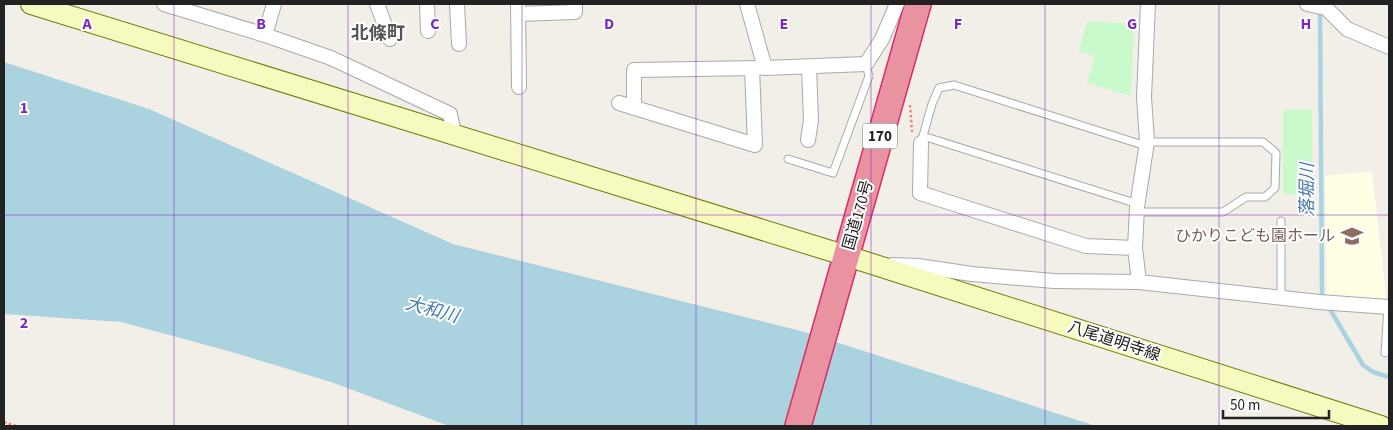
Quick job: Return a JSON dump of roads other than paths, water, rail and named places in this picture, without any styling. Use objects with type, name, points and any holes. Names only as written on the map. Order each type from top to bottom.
[{"type":"highway","name":"国道170号","points":[[798,426],[918,4]]},
{"type":"street","name":"八尾道明寺線","points":[[31,4],[454,134],[845,262],[876,265],[1381,426]]},
{"type":"street","points":[[164,4],[265,35],[331,58],[450,114],[454,134]]},
{"type":"street","points":[[265,35],[274,4]]},
{"type":"street","points":[[377,4],[390,39]]},
{"type":"street","points":[[427,4],[428,31]]},
{"type":"street","points":[[457,4],[459,44]]},
{"type":"street","points":[[519,87],[518,9],[575,12],[575,4]]},
{"type":"street","points":[[619,103],[755,145],[758,68],[747,4]]},
{"type":"street","points":[[634,108],[634,70],[809,68],[866,64],[882,39],[897,4]]},
{"type":"street","points":[[1139,282],[1135,248],[1137,208],[1146,144],[1144,97],[1148,4]]},
{"type":"street","points":[[1315,6],[1326,8],[1347,29],[1389,47]]},
{"type":"street","points":[[808,140],[812,120],[809,68]]},
{"type":"street","points":[[922,139],[920,193],[1086,246],[1135,248]]},
{"type":"street","points":[[876,265],[918,266],[972,274],[1054,281],[1139,282],[1319,302],[1389,307]]},
{"type":"lane","points":[[788,159],[833,173],[868,76],[866,64]]},
{"type":"lane","points":[[954,85],[1146,144],[1263,142],[1276,153],[1275,188],[1266,197],[1246,197],[1223,212],[1137,208],[922,139],[932,104],[939,88],[954,85]]},
{"type":"lane","points":[[1281,221],[1282,298]]},
{"type":"lane","points":[[1385,353],[1389,307]]},
{"type":"water","name":"大和川","points":[[4,62],[149,109],[453,244],[805,332],[1096,426],[449,426],[331,382],[232,352],[121,322],[4,314]]},
{"type":"waterway","name":"落堀川","points":[[1320,8],[1322,295],[1324,299]]},
{"type":"waterway","name":"落堀川","points":[[1328,306],[1363,365],[1373,372],[1389,377]]},
{"type":"place","name":"ひかりこども園ホール","points":[[1352,236]]},
{"type":"district","name":"北條町","points":[[378,33]]}]
